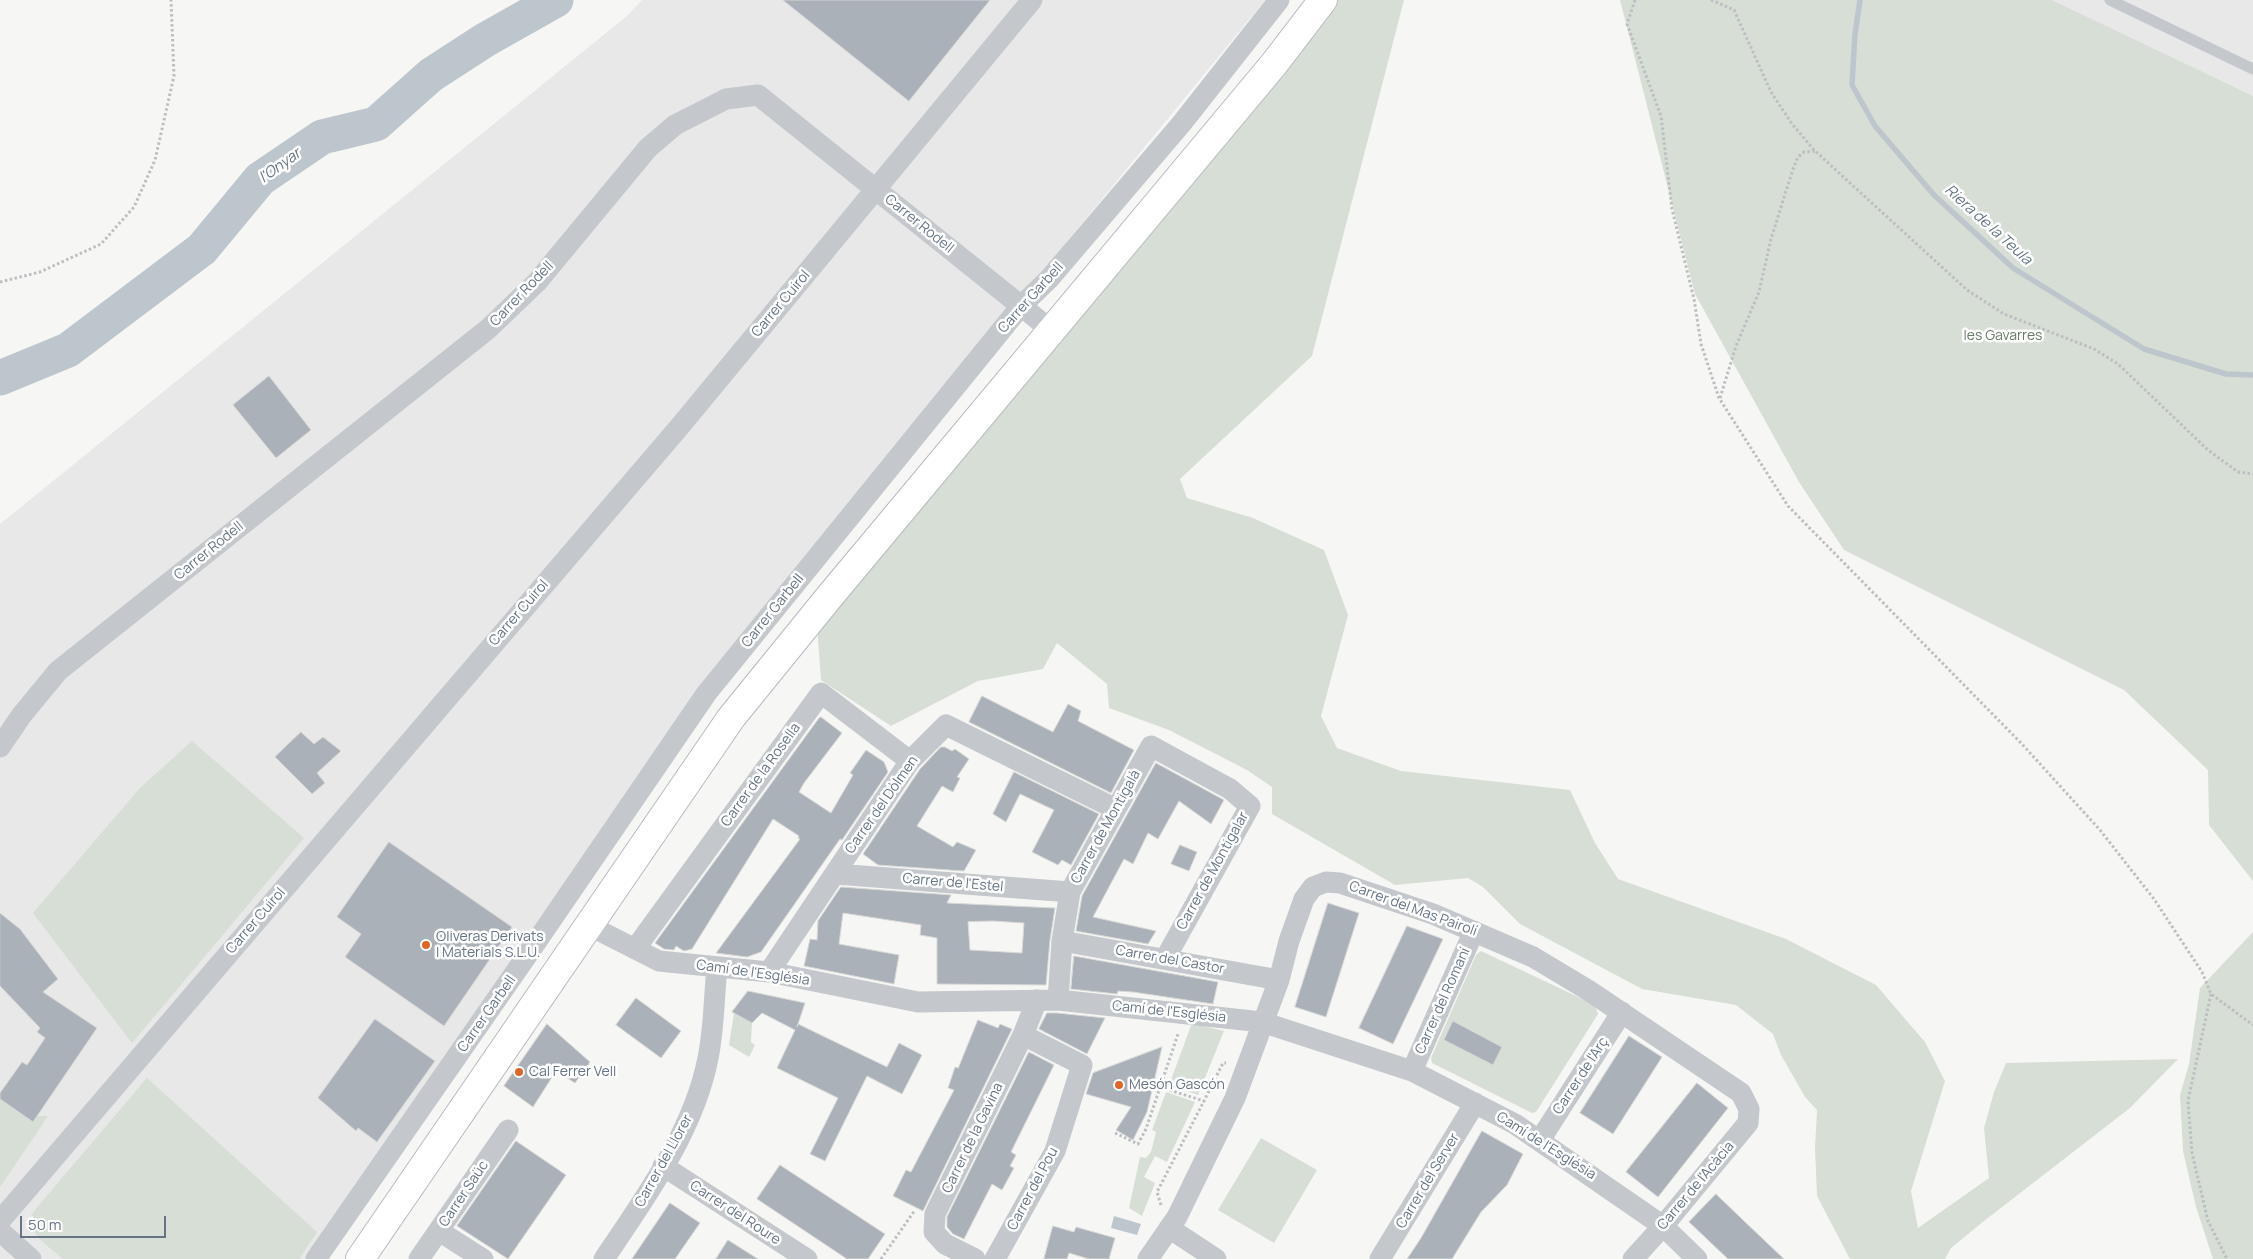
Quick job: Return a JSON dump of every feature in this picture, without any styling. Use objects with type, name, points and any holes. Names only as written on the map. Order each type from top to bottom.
[{"type":"main road","points":[[360,1259],[731,718],[1051,330],[1274,64],[1323,0]]},
{"type":"street","name":"Carrer Cuirol","points":[[0,1221],[674,432],[1032,0]]},
{"type":"street","name":"Carrer Garbell","points":[[316,1259],[706,694],[1021,306],[1049,279],[1182,122],[1279,0]]},
{"type":"street","name":"Carrer Rodell","points":[[0,747],[21,716],[58,671],[488,329],[537,282],[648,148],[675,125],[726,99],[758,95],[1051,330]]},
{"type":"street","name":"Carrer de la Rosella","points":[[636,949],[821,693],[910,761]]},
{"type":"street","name":"Carrer del Dòlmen","points":[[769,972],[910,761],[946,725],[1116,809]]},
{"type":"street","name":"Carrer de Montigalà","points":[[1048,1000],[1062,941],[1070,892],[1151,746]]},
{"type":"street","name":"Carrer de Montigalar","points":[[1151,746],[1230,789],[1250,806],[1164,959]]},
{"type":"street","name":"Carrer de l'Estel","points":[[836,874],[1070,892]]},
{"type":"street","name":"Carrer del Mas Pairolí","points":[[1148,1259],[1173,1222],[1235,1098],[1279,980],[1289,941],[1304,899],[1313,887],[1326,882],[1340,883],[1433,914],[1533,957],[1622,1012],[1741,1093],[1749,1109]]},
{"type":"street","name":"Camí de l'Església","points":[[588,925],[659,961],[769,972],[918,1002],[1048,1000],[1262,1022],[1412,1071],[1515,1124],[1663,1226],[1696,1259]]},
{"type":"street","name":"Carrer del Romaní","points":[[1412,1071],[1474,931]]},
{"type":"street","name":"Carrer del Castor","points":[[1062,941],[1279,980]]},
{"type":"street","name":"Carrer del Llorer","points":[[604,1259],[642,1203],[691,1115],[708,1058],[717,967]]},
{"type":"street","name":"Carrer de la Gavina","points":[[935,1214],[1023,1035],[1048,1000]]},
{"type":"street","name":"Carrer de l'Arç","points":[[1540,1140],[1622,1012]]},
{"type":"street","name":"Carrer del Pou","points":[[995,1259],[1055,1151],[1082,1065],[1023,1035]]},
{"type":"street","name":"Carrer del Server","points":[[1380,1259],[1475,1103]]},
{"type":"street","name":"Carrer de l'Acàcia","points":[[1633,1259],[1663,1226],[1748,1123],[1749,1109]]},
{"type":"street","name":"Carrer Saüc","points":[[419,1259],[508,1130]]},
{"type":"street","name":"Carrer del Roure","points":[[662,1166],[807,1259]]},
{"type":"street","points":[[935,1214],[934,1232],[945,1244],[975,1259]]},
{"type":"street","points":[[1173,1222],[1216,1259]]},
{"type":"street","points":[[0,1231],[31,1259]]},
{"type":"street","points":[[439,1231],[483,1259]]},
{"type":"lane","points":[[2110,0],[2253,69]]},
{"type":"path","points":[[0,282],[40,272],[100,244],[134,207],[155,160],[174,76],[172,0]]},
{"type":"path","points":[[1635,0],[1627,24],[1661,116],[1672,209],[1694,299],[1701,344],[1720,398],[1788,506],[2021,743],[2100,830],[2154,899],[2202,972],[2211,994],[2253,1025]]},
{"type":"path","points":[[1711,0],[1734,10],[1771,92],[1792,124],[1814,151],[1967,290],[2004,314],[2094,349],[2118,364],[2208,450],[2238,472],[2253,474]]},
{"type":"path","points":[[1720,398],[1736,346],[1759,292],[1771,239],[1793,169],[1798,157],[1804,152],[1814,151]]},
{"type":"path","points":[[2211,994],[2188,1100],[2192,1153],[2208,1221],[2227,1259]]},
{"type":"path","points":[[1115,1133],[1138,1144],[1146,1128],[1185,1014]]},
{"type":"path","points":[[1173,1222],[1161,1205],[1157,1192],[1223,1063],[1250,1058]]},
{"type":"path","points":[[1160,1087],[1204,1101]]},
{"type":"path","points":[[881,1259],[914,1210],[935,1214]]},
{"type":"shaded area","points":[[642,0],[1265,0],[700,690],[308,1259],[0,1259],[0,524],[627,16]]},
{"type":"shaded area","points":[[2052,0],[2253,0],[2253,96],[2200,71]]},
{"type":"shaded area","points":[[1114,1216],[1141,1224],[1137,1235],[1111,1228]]},
{"type":"green space","points":[[1335,0],[1404,0],[1312,356],[1180,479],[1187,498],[1253,518],[1324,550],[1348,615],[1321,716],[1337,748],[1401,771],[1570,790],[1595,843],[1618,879],[1786,939],[1876,985],[1925,1042],[1945,1081],[1911,1191],[1918,1228],[1989,1178],[1984,1128],[1994,1092],[2006,1063],[2178,1059],[2130,1108],[1984,1221],[1951,1248],[1945,1259],[1850,1259],[1817,1196],[1815,1148],[1817,1110],[1805,1097],[1781,1055],[1773,1034],[1736,1005],[1642,989],[1520,924],[1483,887],[1468,878],[1395,885],[1272,814],[1272,787],[1247,770],[1169,730],[1109,708],[1107,684],[1057,643],[1043,669],[978,681],[891,726],[821,680],[816,613]]},
{"type":"green space","name":"les Gavarres","points":[[1620,0],[2052,0],[2253,96],[2253,881],[2209,825],[2208,770],[2124,690],[1844,550],[1799,482],[1695,294]]},
{"type":"green space","points":[[192,741],[304,838],[132,1043],[33,913],[140,788]]},
{"type":"green space","points":[[2253,932],[2253,1259],[2213,1259],[2196,1207],[2183,1151],[2180,1095],[2189,1064],[2200,988]]},
{"type":"green space","points":[[1481,951],[1591,1003],[1596,1008],[1598,1014],[1536,1112],[1532,1113],[1432,1063],[1431,1058],[1476,955]]},
{"type":"green space","points":[[734,1013],[752,1023],[751,1042],[755,1045],[749,1057],[729,1045]]},
{"type":"green space","points":[[1192,1023],[1224,1031],[1198,1095],[1169,1085]]},
{"type":"green space","points":[[147,1078],[317,1232],[299,1259],[63,1259],[39,1238],[34,1232],[32,1225],[31,1218],[34,1211]]},
{"type":"green space","points":[[1166,1092],[1195,1102],[1167,1162],[1155,1156],[1144,1177],[1155,1183],[1142,1216],[1129,1208],[1140,1157],[1146,1158],[1151,1152],[1156,1132],[1152,1130]]},
{"type":"green space","points":[[0,1099],[33,1122],[37,1116],[48,1116],[0,1187]]},
{"type":"green space","points":[[1261,1138],[1317,1170],[1274,1243],[1218,1210]]},
{"type":"building","points":[[783,0],[990,0],[909,101]]},
{"type":"building","points":[[269,376],[311,430],[276,458],[233,405]]},
{"type":"building","points":[[982,696],[1053,732],[1068,704],[1081,711],[1078,721],[1134,750],[1111,793],[969,722]]},
{"type":"building","points":[[821,717],[842,733],[799,792],[831,813],[853,775],[850,773],[866,750],[884,762],[888,772],[842,840],[840,839],[761,952],[747,957],[716,953],[800,839],[798,838],[799,836],[773,819],[692,949],[684,951],[676,946],[674,950],[664,949],[655,943],[819,718]]},
{"type":"building","points":[[301,732],[314,744],[323,737],[341,751],[317,773],[325,783],[312,794],[275,757]]},
{"type":"building","points":[[941,747],[952,751],[955,749],[969,759],[957,777],[960,778],[953,792],[942,786],[917,826],[953,847],[957,842],[976,850],[964,871],[878,865],[863,854],[920,769]]},
{"type":"building","points":[[1156,763],[1224,800],[1211,824],[1179,801],[1158,839],[1148,833],[1133,864],[1124,859],[1093,917],[1156,931],[1148,944],[1076,931],[1082,896]]},
{"type":"building","points":[[1014,772],[1099,814],[1071,865],[1062,860],[1058,865],[1032,852],[1054,810],[1020,794],[1006,822],[993,814]]},
{"type":"building","name":"Oliveras Derivats I Materials S.L.U.","points":[[389,842],[512,927],[444,1026],[345,957],[361,934],[337,917]]},
{"type":"building","points":[[1180,845],[1197,852],[1189,871],[1171,864]]},
{"type":"building","points":[[841,887],[951,895],[947,903],[1055,908],[1046,985],[937,984],[937,938],[920,935],[921,925],[843,913],[839,944],[899,955],[894,984],[804,966],[810,939],[817,940],[818,921]],"holes":[[[968,922],[1024,923],[1022,953],[970,950]]]},
{"type":"building","points":[[1328,903],[1359,913],[1326,1017],[1295,1007]]},
{"type":"building","points":[[0,913],[20,929],[58,979],[43,992],[97,1028],[33,1122],[0,1099],[0,1093],[22,1062],[27,1065],[45,1038],[37,1032],[40,1028],[0,986]]},
{"type":"building","points":[[1407,926],[1443,939],[1393,1044],[1359,1028]]},
{"type":"building","points":[[1074,956],[1218,982],[1213,1004],[1133,992],[1118,991],[1117,994],[1071,989]]},
{"type":"building","points":[[748,991],[805,1003],[798,1024],[887,1067],[899,1043],[922,1055],[902,1094],[867,1076],[825,1161],[810,1154],[838,1098],[777,1068],[795,1030],[762,1013],[752,1023],[732,1012]]},
{"type":"building","points":[[636,998],[681,1031],[661,1058],[616,1025]]},
{"type":"building","points":[[1047,1013],[1105,1018],[1087,1054],[1039,1029]]},
{"type":"building","points":[[375,1019],[435,1061],[377,1142],[358,1128],[356,1131],[318,1098]]},
{"type":"building","points":[[978,1020],[998,1028],[1000,1024],[1012,1029],[923,1211],[893,1196],[906,1170],[911,1172],[954,1090],[948,1088],[955,1067],[958,1068]]},
{"type":"building","points":[[1453,1021],[1502,1047],[1493,1065],[1444,1040]]},
{"type":"building","points":[[547,1024],[590,1062],[575,1083],[556,1071],[533,1107],[504,1086]]},
{"type":"building","points":[[1629,1036],[1662,1057],[1613,1134],[1580,1113]]},
{"type":"building","name":"Mesón Gascón","points":[[1162,1047],[1147,1112],[1133,1140],[1116,1130],[1131,1107],[1086,1094],[1093,1073]]},
{"type":"building","points":[[1029,1052],[1054,1065],[1011,1152],[1016,1155],[1010,1166],[1014,1168],[1002,1190],[992,1184],[964,1239],[953,1234],[947,1227],[947,1217]]},
{"type":"building","points":[[1697,1083],[1728,1108],[1658,1197],[1626,1172]]},
{"type":"building","points":[[1482,1131],[1523,1154],[1507,1185],[1481,1212],[1452,1259],[1407,1259],[1421,1238]]},
{"type":"building","points":[[516,1141],[566,1175],[508,1259],[457,1226]]},
{"type":"building","points":[[780,1165],[885,1234],[868,1259],[847,1259],[757,1199]]},
{"type":"building","points":[[1716,1194],[1784,1259],[1728,1259],[1689,1222]]},
{"type":"building","points":[[670,1203],[700,1223],[675,1259],[632,1259]]},
{"type":"building","points":[[1053,1226],[1074,1232],[1076,1227],[1115,1238],[1109,1259],[1089,1259],[1069,1253],[1067,1259],[1044,1259]]},
{"type":"building","points":[[728,1240],[758,1259],[716,1259]]},
{"type":"waterway","name":"l'Onyar","points":[[0,378],[68,350],[202,249],[260,179],[322,137],[376,124],[431,75],[485,40],[556,0]]},
{"type":"waterway","name":"Riera de la Teula","points":[[1860,0],[1855,34],[1852,85],[1875,126],[1934,195],[2013,268],[2144,349],[2226,374],[2253,375]]},
{"type":"place","name":"Oliveras Derivats I Materials S.L.U.","points":[[426,945]]},
{"type":"place","name":"Cal Ferrer Vell","points":[[519,1072]]},
{"type":"place","name":"Mesón Gascón","points":[[1119,1085]]}]
